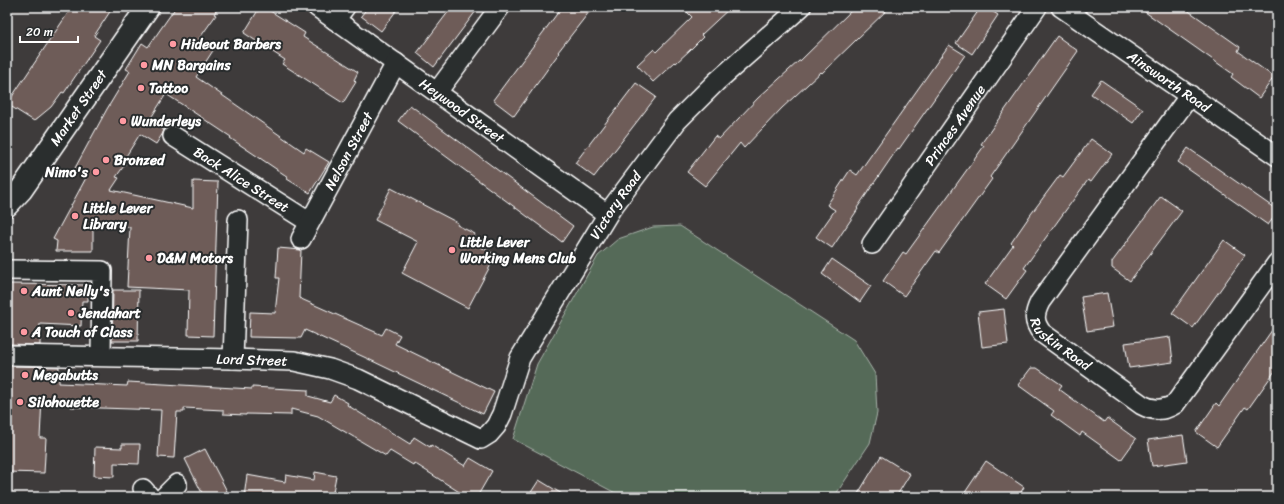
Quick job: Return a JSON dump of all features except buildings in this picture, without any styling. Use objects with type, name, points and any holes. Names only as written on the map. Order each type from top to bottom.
[{"type":"main road","name":"Market Street","points":[[7,205],[21,190],[148,7]]},
{"type":"street","name":"Heywood Street","points":[[317,7],[340,14],[396,63],[607,214]]},
{"type":"street","points":[[437,92],[500,7]]},
{"type":"street","name":"Victory Road","points":[[481,439],[489,434],[496,426],[502,414],[520,358],[607,214],[677,121],[716,82],[801,7]]},
{"type":"street","name":"Princes Avenue","points":[[872,244],[1037,7]]},
{"type":"street","name":"Ainsworth Road","points":[[1061,7],[1277,156]]},
{"type":"street","name":"Nelson Street","points":[[301,239],[396,63]]},
{"type":"street","name":"Ruskin Road","points":[[1190,95],[1040,302],[1035,311],[1037,327],[1042,333],[1142,405],[1148,408],[1162,410],[1175,404],[1277,263]]},
{"type":"street","name":"Back Alice Street","points":[[173,136],[309,222]]},
{"type":"street","points":[[233,359],[245,243],[238,220]]},
{"type":"street","points":[[7,270],[102,271],[101,356]]},
{"type":"street","name":"Lord Street","points":[[7,355],[294,361],[330,369],[358,379],[481,439]]},
{"type":"green space","points":[[680,226],[854,340],[875,374],[877,413],[870,443],[834,497],[623,497],[513,439],[537,364],[598,256],[618,239],[653,227]]},
{"type":"place","name":"Hideout Barbers","points":[[173,44]]},
{"type":"place","name":"MN Bargains","points":[[144,65]]},
{"type":"place","name":"Tattoo","points":[[141,88]]},
{"type":"place","name":"Wunderleys","points":[[123,121]]},
{"type":"place","name":"Bronzed","points":[[106,160]]},
{"type":"place","name":"Nimo's","points":[[96,172]]},
{"type":"place","name":"Little Lever Library","points":[[75,216]]},
{"type":"place","name":"Little Lever Working Mens Club","points":[[452,250]]},
{"type":"place","name":"D&M Motors","points":[[149,258]]},
{"type":"place","name":"Aunt Nelly's","points":[[24,291]]},
{"type":"place","name":"Jendahart","points":[[71,313]]},
{"type":"place","name":"A Touch of Class","points":[[24,332]]},
{"type":"place","name":"Megabutts","points":[[25,375]]},
{"type":"place","name":"Silohouette","points":[[20,402]]}]
